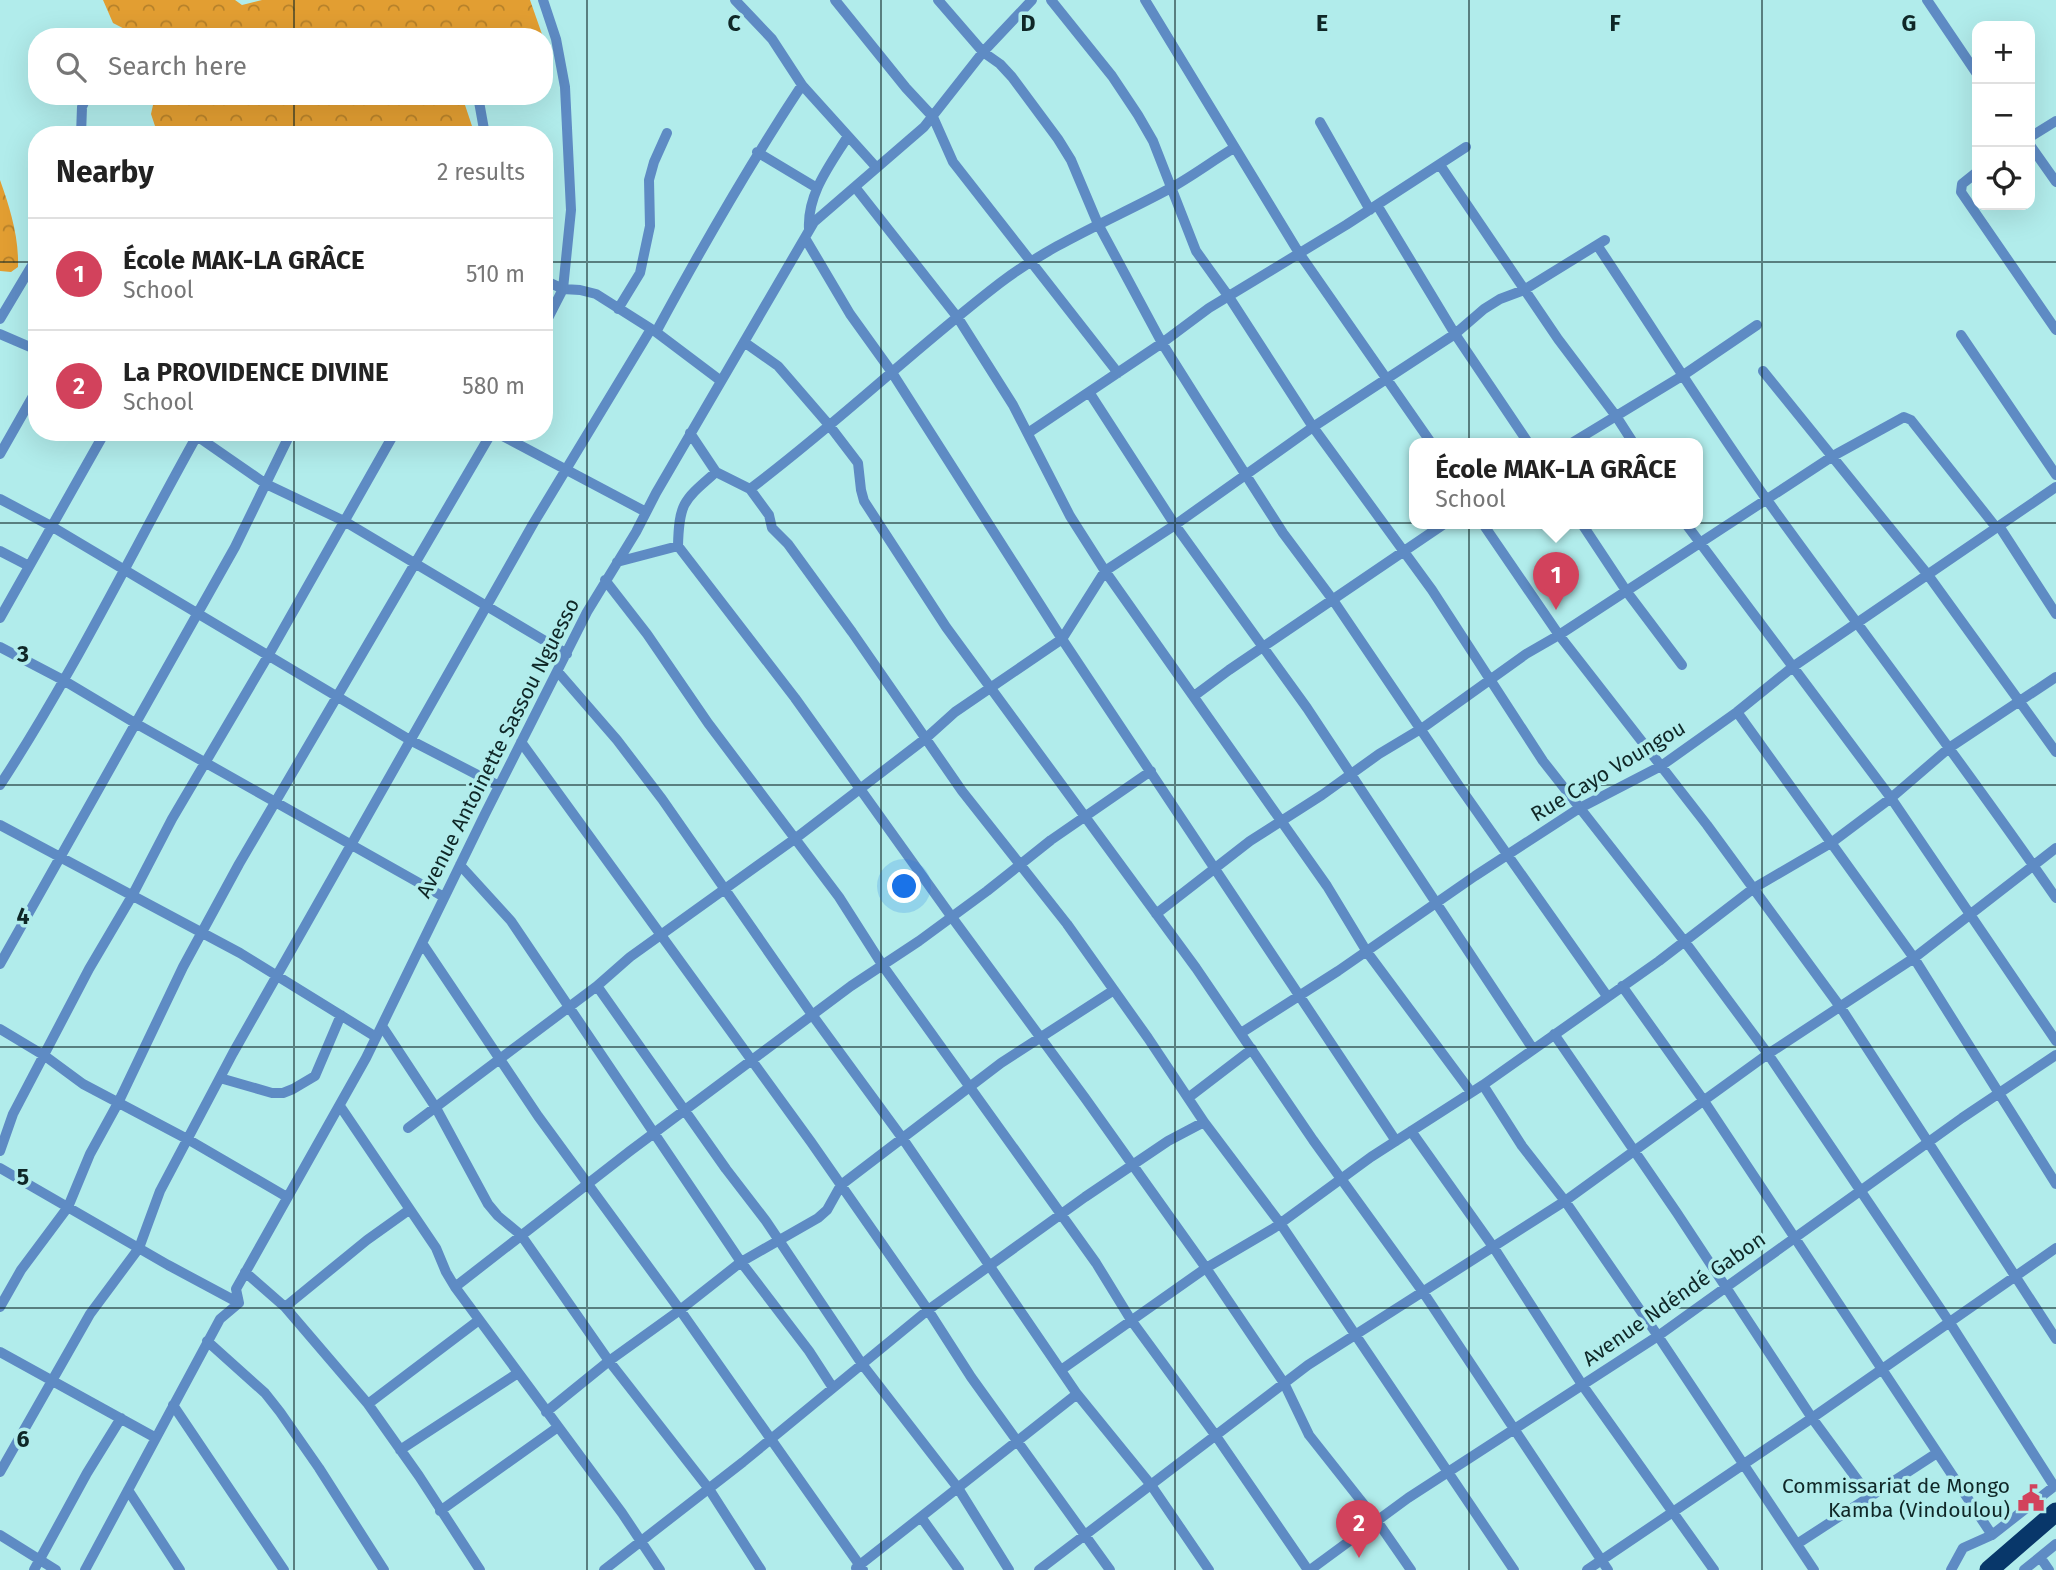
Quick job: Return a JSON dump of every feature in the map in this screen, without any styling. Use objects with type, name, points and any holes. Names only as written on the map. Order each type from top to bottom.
[{"type":"highway","points":[[1989,1570],[2056,1512]]},
{"type":"street","points":[[543,0],[552,28]]},
{"type":"street","points":[[735,0],[772,39],[803,85],[876,167]]},
{"type":"street","points":[[835,0],[933,117],[953,162],[1118,373]]},
{"type":"street","points":[[938,0],[983,52],[1012,77],[1058,139],[1071,160],[1098,224],[1162,343],[1283,533],[1333,600],[1420,730],[1607,996]]},
{"type":"street","name":"Avenue Antoinette Sassou Nguesso","points":[[239,1303],[236,1289],[340,1106],[382,1026],[521,742],[605,580],[807,234],[821,214],[933,117],[983,52],[1032,0]]},
{"type":"street","points":[[1051,0],[1112,76],[1138,115],[1153,141],[1196,251],[1313,427],[1404,552],[1543,761],[1685,942],[1768,1054],[1950,1323],[2055,1486],[1992,1535],[1963,1548],[1951,1570]]},
{"type":"street","points":[[1144,0],[1299,253],[1428,438]]},
{"type":"street","points":[[1927,0],[1972,67]]},
{"type":"street","points":[[553,30],[568,110],[571,210],[563,289],[553,308]]},
{"type":"street","points":[[0,1472],[90,1314],[139,1248],[160,1191],[220,1078],[533,524],[654,330],[757,152],[803,85]]},
{"type":"street","points":[[81,126],[83,105]]},
{"type":"street","points":[[480,105],[483,126]]},
{"type":"street","points":[[2035,134],[2056,121]]},
{"type":"street","points":[[1320,122],[1373,208],[1525,438]]},
{"type":"street","points":[[618,309],[640,273],[650,226],[649,180],[667,133]]},
{"type":"street","points":[[848,136],[817,188],[808,217],[807,234],[850,314],[891,371],[1062,639],[1396,1141]]},
{"type":"street","points":[[1028,433],[1209,308],[1373,208],[1466,147]]},
{"type":"street","points":[[2031,147],[2056,182]]},
{"type":"street","points":[[750,489],[793,457],[891,371],[1000,282],[1031,261],[1098,224],[1170,189],[1234,148]]},
{"type":"street","points":[[757,152],[817,188]]},
{"type":"street","points":[[1440,165],[1524,290],[1630,438]]},
{"type":"street","points":[[1972,176],[1962,184],[1961,192],[1972,207]]},
{"type":"street","points":[[855,187],[958,318],[1013,405],[1070,516],[1105,571],[1327,886],[1367,952],[1471,1092]]},
{"type":"street","points":[[1974,210],[2052,318],[2056,330]]},
{"type":"street","points":[[408,1128],[597,986],[662,933],[796,838],[955,712],[1062,639],[1105,571],[1313,427],[1455,334],[1484,309],[1500,299],[1524,290],[1601,243],[1682,376],[1767,500],[2056,898]]},
{"type":"street","points":[[0,318],[28,272]]},
{"type":"street","points":[[553,284],[563,289],[596,294],[654,330],[721,381]]},
{"type":"street","points":[[1580,438],[1682,376],[1757,325]]},
{"type":"street","points":[[0,334],[28,346]]},
{"type":"street","points":[[1961,335],[2056,475]]},
{"type":"street","points":[[744,342],[778,366],[830,425],[858,463],[860,490],[864,501],[946,627],[990,690],[1087,817],[1423,1292],[1605,1565]]},
{"type":"street","points":[[1763,371],[1928,575],[2056,751]]},
{"type":"street","points":[[1089,392],[1175,525],[1352,775],[1534,1049]]},
{"type":"street","points":[[0,454],[28,405]]},
{"type":"street","points":[[1156,914],[1251,841],[1352,775],[1379,754],[1420,730],[1525,654],[1627,592],[1833,456],[1904,417],[1911,420],[1997,526],[2056,614]]},
{"type":"street","points":[[690,433],[716,472],[750,489],[769,515],[772,528],[788,544],[925,738],[1020,866],[1068,924],[1204,1122],[1280,1223],[1514,1570]]},
{"type":"street","points":[[0,618],[100,441]]},
{"type":"street","points":[[0,785],[26,746],[63,680],[192,441]]},
{"type":"street","points":[[207,441],[266,484],[344,521],[567,654]]},
{"type":"street","points":[[0,964],[235,547],[287,441]]},
{"type":"street","points":[[0,1151],[13,1114],[89,969],[132,896],[172,819],[390,441]]},
{"type":"street","points":[[0,1307],[21,1270],[68,1207],[90,1154],[201,934],[274,802],[489,441]]},
{"type":"street","points":[[512,441],[646,512]]},
{"type":"street","points":[[716,472],[687,498],[681,509],[678,520],[678,546],[765,658],[1206,1268],[1284,1383],[1309,1435],[1377,1521],[1411,1570]]},
{"type":"street","name":"Rue Cayo Voungou","points":[[1241,1033],[1367,952],[1437,902],[1578,809],[1661,766],[1737,712],[1794,666],[2056,487]]},
{"type":"street","points":[[0,499],[51,526],[410,740],[499,786]]},
{"type":"street","points":[[1194,696],[1437,529]]},
{"type":"street","points":[[1486,529],[1559,635],[1754,888],[1841,1008],[2056,1339]]},
{"type":"street","points":[[1585,529],[1627,592],[1682,665]]},
{"type":"street","points":[[1689,529],[1891,798],[2056,1041]]},
{"type":"street","points":[[617,562],[678,546]]},
{"type":"street","points":[[0,551],[29,566]]},
{"type":"street","points":[[605,580],[839,897],[883,966],[1096,1263],[1131,1320],[1309,1570]]},
{"type":"street","points":[[0,647],[63,680],[444,897]]},
{"type":"street","points":[[558,672],[617,740],[662,799],[813,1016],[903,1139],[1077,1394],[1151,1485],[1209,1570]]},
{"type":"street","points":[[1061,1370],[1206,1268],[1280,1223],[1340,1178],[1483,1085],[1685,942],[1754,888],[1831,843],[1891,798],[1949,748],[2056,677]]},
{"type":"street","points":[[1737,712],[1913,958],[2056,1184]]},
{"type":"street","points":[[521,742],[585,834],[662,933],[753,1060],[928,1310],[971,1377],[1110,1570]]},
{"type":"street","points":[[455,1287],[521,1234],[851,986],[883,966],[1051,841],[1151,771]]},
{"type":"street","points":[[0,825],[240,953],[376,1037]]},
{"type":"street","points":[[1039,1570],[1284,1383],[1354,1334],[1565,1201],[1768,1054],[1913,958],[2056,848]]},
{"type":"street","points":[[460,865],[511,921],[741,1262],[809,1351],[833,1388]]},
{"type":"street","points":[[422,943],[500,1060],[771,1439],[859,1569],[1077,1394]]},
{"type":"street","points":[[597,986],[778,1239],[862,1364],[958,1488],[1009,1570]]},
{"type":"street","points":[[1622,986],[1704,1101],[1992,1535]]},
{"type":"street","points":[[547,1412],[609,1361],[741,1262],[818,1218],[827,1210],[841,1185],[1001,1063],[1114,990]]},
{"type":"street","points":[[220,1078],[272,1093],[283,1094],[293,1089],[314,1076],[341,1015]]},
{"type":"street","points":[[382,1026],[436,1108],[488,1204],[498,1216],[521,1234],[609,1361],[709,1489],[761,1570]]},
{"type":"street","points":[[0,1029],[45,1056],[83,1084],[287,1197]]},
{"type":"street","points":[[1554,1034],[1635,1151],[1812,1419],[1870,1497]]},
{"type":"street","points":[[1188,1098],[1252,1049]]},
{"type":"street","name":"Avenue Ndéndé Gabon","points":[[1309,1570],[1377,1521],[1658,1336],[2056,1055]]},
{"type":"street","points":[[1483,1085],[1522,1146],[1565,1201],[1658,1336],[1814,1570]]},
{"type":"street","points":[[340,1106],[436,1248],[455,1287],[642,1541],[660,1570]]},
{"type":"street","points":[[604,1570],[709,1489],[928,1310],[1132,1166],[1204,1122]]},
{"type":"street","points":[[1411,1131],[1494,1248],[1583,1386],[1714,1570]]},
{"type":"street","points":[[0,1168],[239,1303],[220,1319],[207,1341],[85,1570]]},
{"type":"street","points":[[285,1307],[409,1210]]},
{"type":"street","points":[[1587,1570],[1605,1565],[1674,1511],[1812,1419],[2056,1248]]},
{"type":"street","points":[[245,1272],[285,1307],[368,1404],[480,1570]]},
{"type":"street","points":[[368,1404],[479,1320]]},
{"type":"street","points":[[207,1341],[265,1393],[280,1412],[384,1570]]},
{"type":"street","points":[[0,1352],[156,1438]]},
{"type":"street","points":[[400,1450],[518,1373]]},
{"type":"street","points":[[173,1405],[284,1570]]},
{"type":"street","points":[[37,1565],[121,1418]]},
{"type":"street","points":[[440,1511],[558,1427]]},
{"type":"street","points":[[1797,1544],[1937,1453]]},
{"type":"street","points":[[128,1490],[180,1570]]},
{"type":"street","points":[[921,1517],[959,1570]]},
{"type":"street","points":[[0,1535],[37,1565],[56,1570]]},
{"type":"street","points":[[2024,1570],[2056,1544]]},
{"type":"street","points":[[2040,1557],[2049,1570]]},
{"type":"green space","points":[[103,0],[235,0],[242,5],[262,0],[530,0],[540,28],[123,28],[113,23]]},
{"type":"green space","points":[[153,105],[465,105],[472,126],[155,126],[151,114]]},
{"type":"green space","points":[[0,180],[17,245],[18,267],[11,272],[0,271]]},
{"type":"place","name":"École MAK-LA GRÂCE","points":[[1556,610]]},
{"type":"place","name":"Commissariat de Mongo Kamba (Vindoulou)","points":[[2031,1498]]},
{"type":"place","name":"La PROVIDENCE DIVINE","points":[[1359,1558]]}]
